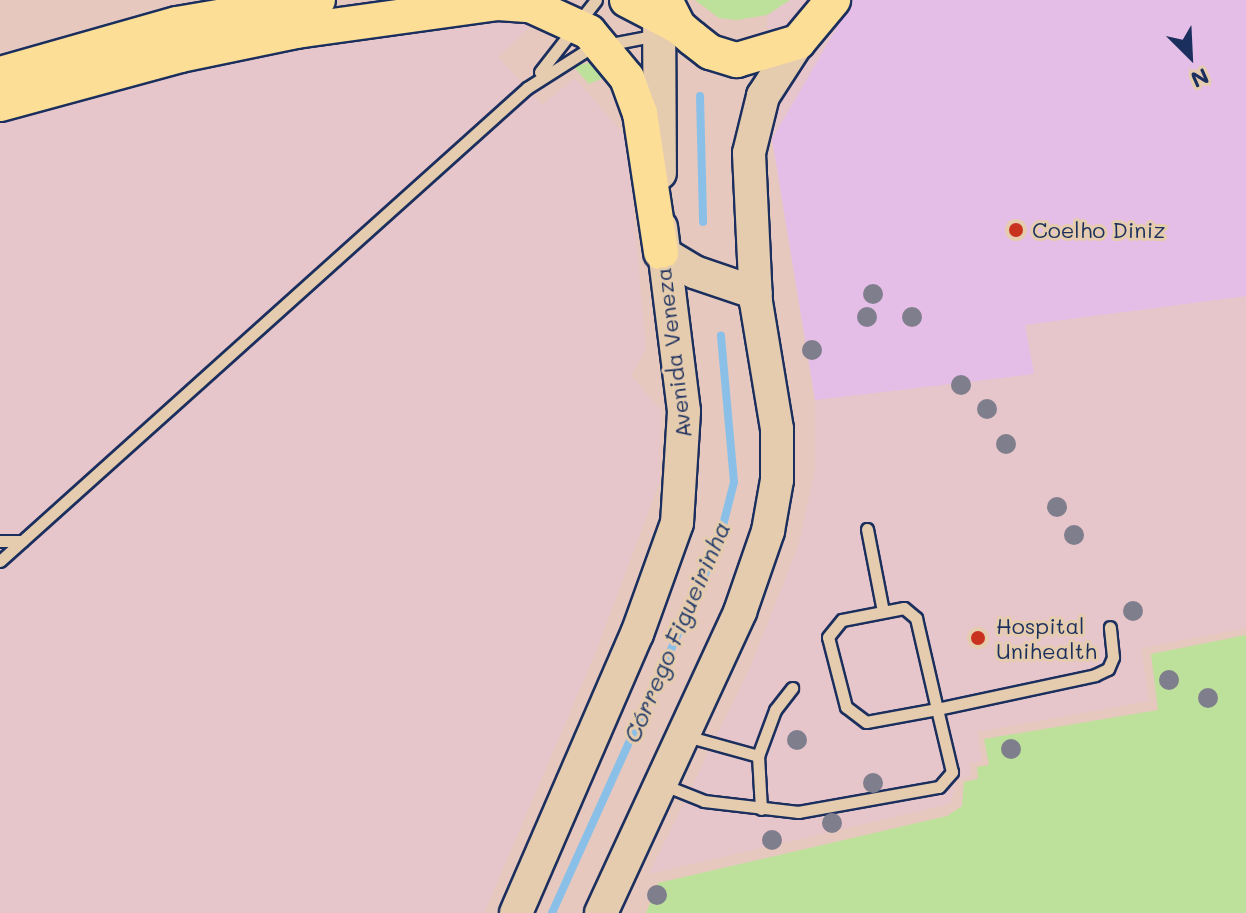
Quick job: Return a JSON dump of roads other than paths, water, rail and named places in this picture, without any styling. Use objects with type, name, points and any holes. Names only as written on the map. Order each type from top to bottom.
[{"type":"main road","points":[[0,74],[177,24],[318,0]]},
{"type":"main road","points":[[0,104],[289,32],[454,0]]},
{"type":"main road","points":[[627,0],[669,19],[710,52],[737,60],[798,42]]},
{"type":"main road","points":[[601,913],[686,736],[740,612],[768,531],[777,480],[777,429],[756,293],[749,153],[763,96],[798,42],[833,0]]},
{"type":"main road","points":[[289,32],[498,3],[530,5],[592,24],[627,78],[640,113],[661,252],[694,272],[756,293]]},
{"type":"main road","name":"Avenida Veneza","points":[[516,913],[637,634],[677,523],[684,411],[661,252],[669,19]]},
{"type":"lane","points":[[0,561],[527,88],[592,24],[669,19]]},
{"type":"lane","points":[[527,88],[568,57],[592,24]]},
{"type":"lane","points":[[867,529],[883,611]]},
{"type":"lane","points":[[0,541],[22,541]]},
{"type":"lane","points":[[664,785],[704,801],[798,812],[948,782],[952,772],[937,709],[916,618],[904,608],[842,620],[828,637],[846,707],[866,722],[937,709],[1108,669],[1113,657],[1110,627]]},
{"type":"lane","points":[[761,809],[758,756],[775,710],[792,688]]},
{"type":"lane","points":[[686,736],[758,756]]},
{"type":"waterway","name":"Córrego Figueirinha","points":[[700,96],[703,222]]},
{"type":"waterway","name":"Córrego Figueirinha","points":[[552,913],[718,545],[734,482],[721,336]]},
{"type":"place","name":"Coelho Diniz","points":[[1016,230]]},
{"type":"place","name":"Hospital Unihealth","points":[[978,638]]}]
